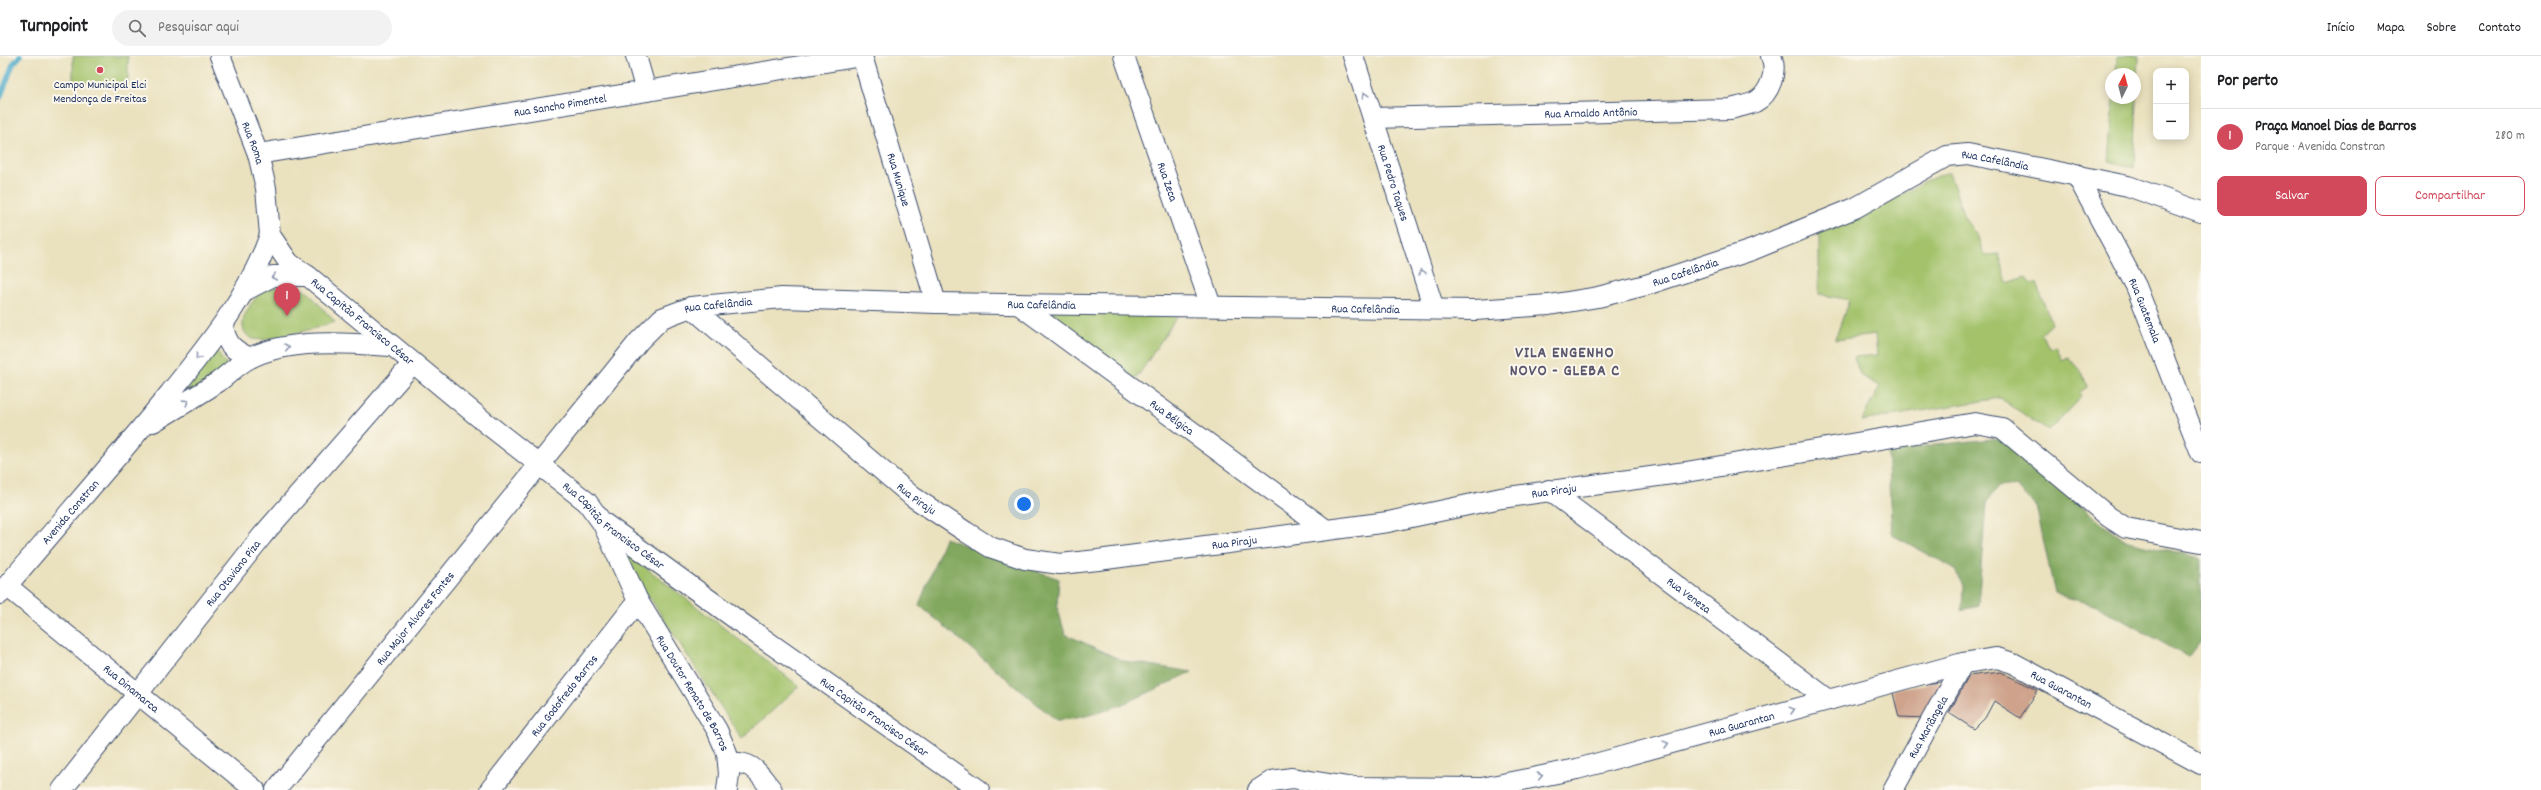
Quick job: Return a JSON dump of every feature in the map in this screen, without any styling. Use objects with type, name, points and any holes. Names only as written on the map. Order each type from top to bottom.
[{"type":"street","name":"Rua Roma","points":[[220,56],[258,154],[266,188],[270,235]]},
{"type":"street","points":[[636,56],[646,91]]},
{"type":"street","name":"Rua Sancho Pimentel","points":[[258,154],[862,56]]},
{"type":"street","name":"Rua Munique","points":[[862,56],[936,303]]},
{"type":"street","name":"Rua Zeca","points":[[1124,56],[1211,306]]},
{"type":"street","name":"Rua Pedro Taques","points":[[1353,56],[1434,309]]},
{"type":"street","name":"Rua Arnaldo Antônio","points":[[1373,118],[1731,109],[1755,102],[1768,91],[1773,76],[1773,61],[1771,56]]},
{"type":"street","name":"Rua Cafelândia","points":[[555,447],[639,341],[662,318],[691,307],[782,298],[936,303],[1475,310],[1549,305],[1598,297],[1646,285],[1752,250],[1856,208],[1948,156],[1968,154],[2076,174],[2128,186],[2201,212]]},
{"type":"street","name":"Rua Guatemala","points":[[2076,174],[2136,286],[2201,453]]},
{"type":"street","name":"Rua Capitão Francisco César","points":[[270,235],[289,263],[308,276],[391,346],[587,502],[601,521],[744,625],[979,790]]},
{"type":"street","name":"Avenida Constran","points":[[2,591],[140,430],[223,327],[261,262],[270,235]]},
{"type":"street","points":[[243,292],[273,276],[308,276]]},
{"type":"street","name":"Rua Bélgica","points":[[1018,304],[1325,529]]},
{"type":"street","name":"Rua Piraju","points":[[691,307],[913,497],[990,546],[1024,559],[1060,564],[1388,522],[1466,504],[1549,490],[1686,472],[1961,425],[1990,425],[2002,428],[2109,517],[2126,528],[2201,542]]},
{"type":"street","points":[[223,327],[228,344],[233,350],[250,358]]},
{"type":"street","name":"Avenida Constran","points":[[140,430],[218,382],[250,358],[288,346],[306,344],[344,342],[391,346]]},
{"type":"street","name":"Rua Otaviano Piza","points":[[62,790],[262,536],[413,363]]},
{"type":"street","name":"Rua Major Alvares Fontes","points":[[276,790],[555,447]]},
{"type":"street","name":"Rua Veneza","points":[[1549,490],[1829,700]]},
{"type":"street","name":"Rua Doutor Renato de Barros","points":[[601,521],[638,601],[710,719],[727,753],[727,790]]},
{"type":"street","name":"Rua Dinamarca","points":[[2,591],[137,693],[255,790]]},
{"type":"street","name":"Rua Godofredo Barros","points":[[490,790],[638,601]]},
{"type":"street","name":"Rua Guarantan","points":[[1258,790],[1272,781],[1292,778],[1351,789],[1482,788],[1576,769],[1963,663],[1997,658],[2013,663],[2201,764]]},
{"type":"street","name":"Rua Mariângela","points":[[1893,790],[1963,663]]},
{"type":"street","points":[[728,763],[740,762],[753,766],[772,790]]},
{"type":"green space","name":"Campo Municipal Elci Mendonça de Freitas","points":[[73,56],[128,56],[128,83],[73,84]]},
{"type":"green space","points":[[2117,56],[2139,56],[2138,68],[2116,68]]},
{"type":"green space","points":[[2114,104],[2137,104],[2134,168],[2109,161]]},
{"type":"green space","points":[[1949,172],[1965,219],[1978,237],[1984,255],[1999,254],[2007,283],[2026,277],[2032,284],[2037,283],[2051,323],[2040,333],[2050,348],[2056,346],[2062,360],[2068,357],[2083,374],[2087,387],[2080,392],[2081,397],[2048,431],[2000,398],[1861,421],[1880,386],[1860,375],[1854,357],[1877,355],[1875,335],[1835,340],[1849,300],[1819,294],[1819,232],[1865,216],[1917,186]]},
{"type":"green space","points":[[292,286],[308,292],[335,322],[317,328],[267,339],[258,340],[251,338],[245,333],[243,320],[246,312],[260,294],[271,288]]},
{"type":"green space","points":[[1028,308],[1182,309],[1136,379]]},
{"type":"green space","points":[[216,349],[223,361],[233,368],[178,401]]},
{"type":"green space","points":[[2001,438],[2057,487],[2124,540],[2201,558],[2201,640],[2188,657],[2097,606],[2055,594],[2036,506],[2017,488],[2000,485],[1986,503],[1978,606],[1962,610],[1963,586],[1954,568],[1892,535],[1887,450]]},
{"type":"green space","points":[[945,538],[1059,579],[1057,606],[1065,634],[1124,661],[1192,672],[1126,703],[1109,709],[1091,715],[1056,720],[919,605]]},
{"type":"green space","points":[[614,543],[799,686],[742,739]]},
{"type":"building","points":[[2000,672],[2038,690],[2020,718],[1994,701],[1985,718],[1974,729],[1949,713],[1969,676]]},
{"type":"building","points":[[1939,682],[1944,687],[1927,718],[1899,717],[1892,689]]},
{"type":"waterway","points":[[0,98],[13,64],[20,56]]},
{"type":"place","name":"Campo Municipal Elci Mendonça de Freitas","points":[[100,70]]},
{"type":"place","name":"Praça Manoel Dias de Barros","points":[[287,316]]},
{"type":"district","name":"VILA ENGENHO NOVO - GLEBA C","points":[[1565,360]]}]
